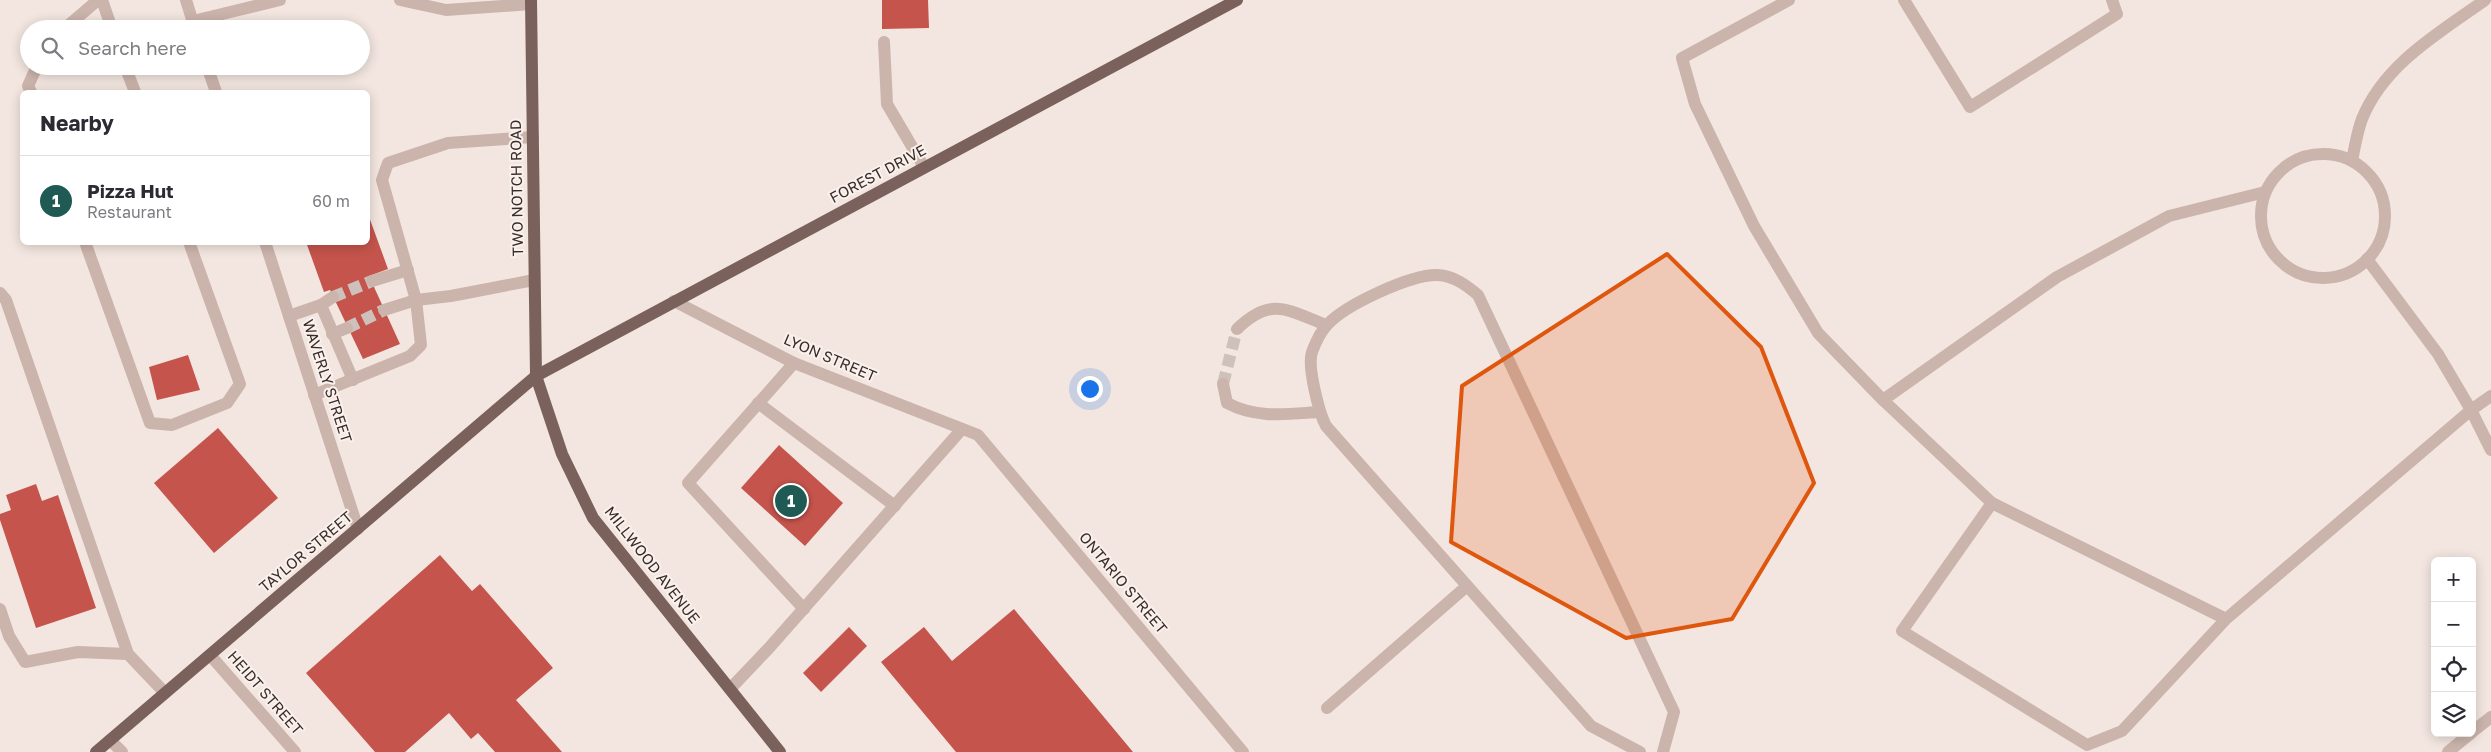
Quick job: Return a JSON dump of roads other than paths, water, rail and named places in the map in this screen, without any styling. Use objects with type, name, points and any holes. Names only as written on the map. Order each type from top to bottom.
[{"type":"main road","name":"FOREST DRIVE","points":[[536,376],[924,167],[1219,4],[1237,0]]},
{"type":"main road","name":"TWO NOTCH ROAD","points":[[531,2],[536,376]]},
{"type":"main road","name":"TAYLOR STREET","points":[[96,752],[536,376]]},
{"type":"main road","name":"MILLWOOD AVENUE","points":[[536,376],[562,454],[593,518],[780,752]]},
{"type":"street","points":[[75,20],[100,0],[108,20]]},
{"type":"street","points":[[186,0],[192,20]]},
{"type":"street","points":[[211,20],[280,0]]},
{"type":"street","points":[[400,0],[446,10],[531,2]]},
{"type":"street","points":[[1789,0],[1682,58],[1695,104],[1754,226],[1818,333],[1883,400],[1992,503],[2226,619]]},
{"type":"street","points":[[1904,0],[1970,107],[2117,14],[2112,0]]},
{"type":"street","points":[[2352,160],[2362,120],[2378,90],[2409,55],[2485,0]]},
{"type":"street","points":[[884,42],[887,104],[924,167]]},
{"type":"street","points":[[29,90],[28,86],[33,75]]},
{"type":"street","points":[[129,75],[134,90]]},
{"type":"street","points":[[211,75],[215,90]]},
{"type":"street","points":[[314,395],[410,356],[421,345],[416,300],[382,180],[388,163],[448,143],[533,137]]},
{"type":"street","points":[[2314,154],[2333,154],[2352,160],[2367,172],[2378,187],[2384,206],[2384,225],[2378,243],[2367,259],[2350,272],[2330,277],[2308,276],[2288,267],[2273,253],[2263,234],[2261,213],[2265,192],[2277,174],[2294,161],[2314,154]]},
{"type":"street","points":[[1883,400],[2057,277],[2169,216],[2265,192]]},
{"type":"street","points":[[86,245],[150,423],[172,425],[227,404],[240,384],[190,245]]},
{"type":"street","name":"WAVERLY STREET","points":[[266,245],[358,529]]},
{"type":"street","points":[[2367,259],[2438,354],[2471,410],[2491,450]]},
{"type":"street","points":[[372,280],[408,270]]},
{"type":"street","points":[[1640,752],[1591,726],[1326,426],[1319,412],[1311,354],[1326,325],[1356,304],[1390,286],[1437,275],[1462,281],[1478,295],[1674,712],[1663,752]]},
{"type":"street","points":[[384,310],[416,300],[451,296],[534,280]]},
{"type":"street","points":[[0,293],[6,300],[128,654],[165,693]]},
{"type":"street","points":[[289,316],[320,305],[333,297]]},
{"type":"street","name":"LYON STREET","points":[[674,302],[794,363],[978,435]]},
{"type":"street","points":[[320,305],[353,380]]},
{"type":"street","points":[[1237,329],[1251,315],[1281,307],[1326,325]]},
{"type":"street","points":[[332,334],[347,328]]},
{"type":"street","points":[[794,363],[688,483],[804,609]]},
{"type":"street","points":[[1223,384],[1227,403],[1241,410],[1263,416],[1319,412]]},
{"type":"street","points":[[1992,503],[1902,631],[2087,745],[2122,731],[2226,619],[2471,410],[2491,396]]},
{"type":"street","points":[[758,403],[895,506]]},
{"type":"street","points":[[730,689],[804,609],[962,429]]},
{"type":"street","name":"ONTARIO STREET","points":[[978,435],[1243,752]]},
{"type":"street","points":[[1327,708],[1468,586]]},
{"type":"street","points":[[0,609],[9,636],[25,662],[78,652],[128,654]]},
{"type":"street","name":"HEIDT STREET","points":[[210,655],[295,752]]},
{"type":"street","points":[[2476,730],[2491,717]]},
{"type":"street","points":[[2448,752],[2467,737]]},
{"type":"street","points":[[110,740],[122,752]]},
{"type":"tunnel","points":[[333,297],[372,281]]},
{"type":"tunnel","points":[[347,328],[384,310]]},
{"type":"tunnel","points":[[1223,384],[1237,329]]},
{"type":"place","name":"Pizza Hut","points":[[791,501]]}]
